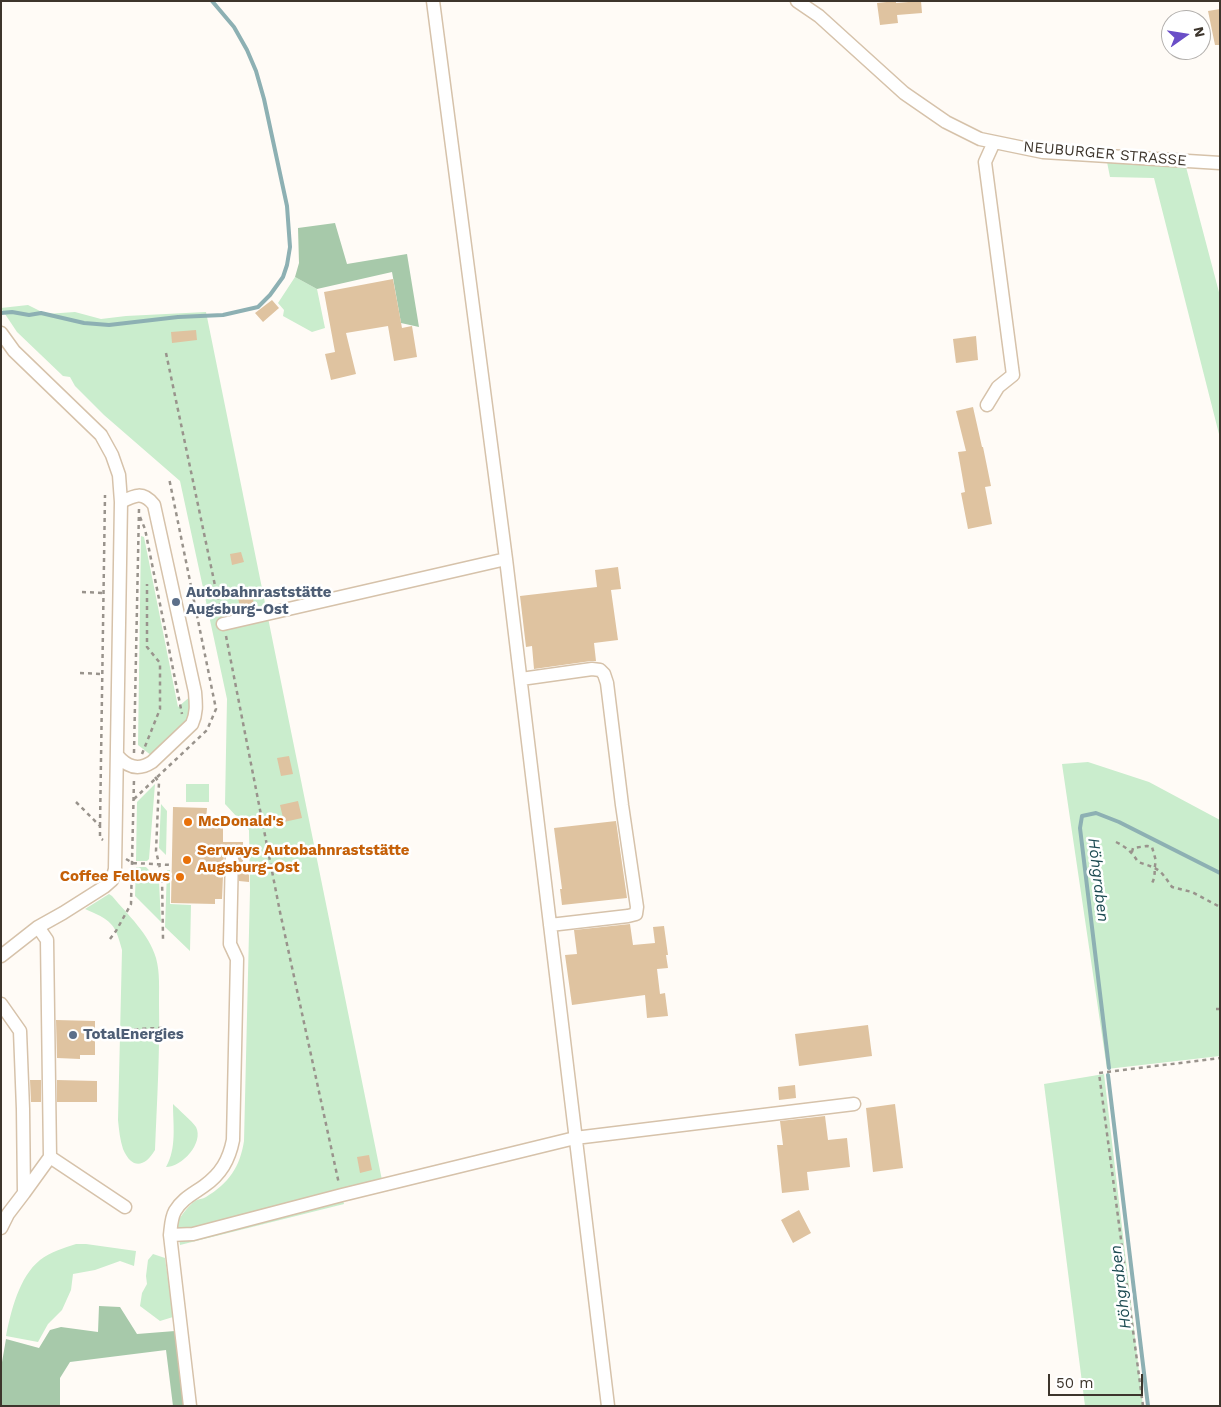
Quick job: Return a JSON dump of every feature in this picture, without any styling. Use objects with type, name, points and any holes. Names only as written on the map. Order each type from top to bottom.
[{"type":"street","points":[[433,1],[506,559],[608,1406]]},
{"type":"street","name":"NEUBURGER STRASSE","points":[[797,1],[819,16],[904,92],[946,122],[980,139],[1043,152],[1220,163]]},
{"type":"street","points":[[987,405],[998,387],[1013,375],[985,162],[994,142]]},
{"type":"street","points":[[1,333],[14,351],[101,436],[112,455],[119,475],[121,502],[115,869],[112,880],[96,892],[38,927],[1,956]]},
{"type":"street","points":[[117,755],[128,765],[140,767],[152,762],[192,724],[196,717],[195,692],[156,510],[150,499],[140,495],[121,502]]},
{"type":"street","points":[[223,624],[506,559]]},
{"type":"street","points":[[520,679],[592,669],[600,670],[604,674],[607,683],[637,907],[636,914],[628,916],[550,925]]},
{"type":"street","points":[[190,1406],[170,1234],[174,1213],[182,1201],[205,1185],[221,1169],[230,1154],[233,1140],[237,959],[230,944],[232,852]]},
{"type":"street","points":[[1,1228],[8,1214],[50,1157],[47,940],[38,927]]},
{"type":"street","points":[[1,1004],[20,1031],[24,1193]]},
{"type":"street","points":[[170,1234],[193,1234],[342,1195],[575,1138],[854,1104]]},
{"type":"street","points":[[50,1157],[125,1207]]},
{"type":"path","points":[[166,353],[223,624],[280,912],[342,1195]]},
{"type":"path","points":[[100,826],[105,495]]},
{"type":"path","points":[[110,939],[131,904],[140,767],[140,495]]},
{"type":"path","points":[[139,515],[144,530],[189,747]]},
{"type":"path","points":[[147,584],[147,647],[160,663],[160,709],[139,759],[140,767],[159,782],[156,851],[162,877],[163,939]]},
{"type":"path","points":[[82,592],[104,593]]},
{"type":"path","points":[[80,673],[102,674]]},
{"type":"path","points":[[1116,842],[1132,852],[1138,862],[1161,871],[1172,887],[1192,892],[1220,907]]},
{"type":"path","points":[[1132,852],[1133,848],[1146,846],[1152,848],[1156,861],[1154,867],[1155,878],[1151,885]]},
{"type":"path","points":[[158,864],[172,865]]},
{"type":"path","points":[[112,1035],[127,1030],[166,1028]]},
{"type":"path","points":[[1143,1406],[1099,1073],[1220,1058]]},
{"type":"green space","points":[[1107,162],[1186,167],[1220,296],[1220,438],[1154,178],[1110,177]]},
{"type":"green space","points":[[335,223],[347,264],[407,254],[419,327],[401,323],[392,272],[317,289],[295,277],[299,263],[298,228]]},
{"type":"green space","points":[[295,277],[317,289],[325,328],[312,332],[283,316],[284,310],[278,303]]},
{"type":"green space","points":[[28,305],[46,314],[75,312],[101,319],[206,312],[383,1185],[342,1196],[344,1204],[180,1245],[177,1222],[192,1203],[214,1192],[232,1174],[240,1159],[244,1141],[250,890],[249,830],[225,804],[227,699],[180,481],[104,415],[75,386],[70,377],[63,376],[17,332],[1,308]]},
{"type":"green space","points":[[141,536],[144,537],[178,707],[192,695],[188,718],[182,727],[152,756],[138,745]]},
{"type":"green space","points":[[1088,762],[1149,782],[1220,820],[1220,1056],[1107,1069],[1062,764]]},
{"type":"green space","points":[[155,784],[149,859],[147,861],[136,861],[137,802]]},
{"type":"green space","points":[[186,784],[209,784],[209,802],[186,802]]},
{"type":"green space","points":[[161,804],[167,811],[166,855],[159,848]]},
{"type":"green space","points":[[136,867],[146,867],[159,881],[161,922],[135,896]]},
{"type":"green space","points":[[167,870],[170,870],[170,904],[191,905],[190,951],[165,927]]},
{"type":"green space","points":[[109,894],[143,933],[153,949],[158,969],[159,1040],[155,1150],[147,1160],[139,1164],[130,1160],[123,1149],[118,1120],[122,950],[117,933],[110,923],[106,919],[85,909]]},
{"type":"green space","points":[[1104,1074],[1143,1406],[1085,1406],[1044,1084]]},
{"type":"green space","points":[[173,1104],[196,1127],[198,1133],[194,1147],[185,1159],[166,1167],[173,1144]]},
{"type":"green space","points":[[76,1244],[136,1251],[134,1266],[120,1261],[95,1270],[73,1274],[71,1290],[62,1310],[48,1324],[38,1342],[6,1336],[17,1295],[33,1267],[40,1260],[57,1250]]},
{"type":"green space","points":[[153,1254],[165,1258],[173,1314],[173,1317],[160,1321],[140,1306],[142,1293],[147,1284],[148,1260]]},
{"type":"green space","points":[[99,1306],[120,1307],[137,1334],[175,1331],[185,1406],[173,1406],[166,1350],[70,1362],[60,1378],[60,1406],[1,1406],[1,1368],[6,1339],[39,1348],[50,1330],[61,1327],[98,1332]]},
{"type":"building","points":[[896,1],[896,3],[921,1],[922,13],[897,15],[898,23],[880,25],[877,3]]},
{"type":"building","points":[[1220,9],[1220,45],[1215,45],[1211,26],[1211,10]]},
{"type":"building","points":[[393,279],[402,328],[412,326],[417,357],[394,361],[388,326],[346,333],[356,374],[331,380],[325,354],[335,352],[324,292]]},
{"type":"building","points":[[272,300],[279,308],[263,322],[255,313]]},
{"type":"building","points":[[196,330],[197,340],[172,343],[171,332]]},
{"type":"building","points":[[976,336],[978,360],[956,363],[953,339]]},
{"type":"building","points":[[973,407],[991,486],[985,487],[992,524],[968,529],[961,493],[965,492],[958,452],[966,451],[956,411]]},
{"type":"building","points":[[241,552],[244,562],[232,565],[230,554]]},
{"type":"building","points":[[618,567],[621,589],[611,590],[618,640],[594,643],[596,661],[534,669],[532,646],[526,647],[520,596],[597,587],[595,570]]},
{"type":"building","points":[[252,595],[255,608],[241,611],[238,598]]},
{"type":"building","points":[[289,756],[293,774],[281,776],[277,758]]},
{"type":"building","points":[[298,801],[302,818],[284,822],[280,805]]},
{"type":"building","points":[[173,807],[207,808],[206,820],[223,820],[223,842],[243,842],[243,865],[249,865],[249,882],[239,881],[239,849],[236,845],[229,845],[225,847],[224,852],[222,899],[215,899],[215,904],[171,903]]},
{"type":"building","points":[[616,821],[627,898],[562,905],[560,889],[562,889],[554,828]]},
{"type":"building","points":[[630,924],[633,945],[655,943],[653,927],[664,926],[668,968],[657,969],[660,994],[665,993],[668,1016],[647,1018],[645,995],[572,1005],[565,955],[577,954],[574,930]]},
{"type":"building","points":[[56,1020],[95,1021],[95,1055],[80,1055],[80,1059],[57,1058]]},
{"type":"building","points":[[868,1025],[872,1056],[799,1066],[795,1034]]},
{"type":"building","points":[[30,1080],[41,1080],[41,1102],[31,1102]]},
{"type":"building","points":[[57,1080],[97,1081],[97,1102],[57,1102]]},
{"type":"building","points":[[795,1085],[796,1098],[779,1100],[778,1087]]},
{"type":"building","points":[[895,1104],[903,1168],[873,1172],[866,1108]]},
{"type":"building","points":[[825,1116],[828,1140],[847,1138],[850,1167],[807,1172],[809,1190],[782,1193],[777,1145],[783,1145],[780,1121]]},
{"type":"building","points":[[369,1155],[372,1170],[360,1173],[357,1157]]},
{"type":"building","points":[[799,1210],[811,1233],[793,1243],[781,1220]]},
{"type":"waterway","points":[[1,313],[12,312],[29,315],[41,313],[84,323],[109,325],[178,317],[223,315],[258,307],[270,295],[283,277],[290,247],[287,206],[264,99],[256,71],[247,50],[234,27],[212,1]]},
{"type":"waterway","name":"Höhgraben","points":[[1109,1068],[1080,828],[1082,816],[1096,813],[1119,822],[1220,873]]},
{"type":"waterway","name":"Höhgraben","points":[[1108,1075],[1148,1406]]},
{"type":"place","name":"Autobahnraststätte Augsburg-Ost","points":[[176,602]]},
{"type":"place","name":"McDonald's","points":[[188,822]]},
{"type":"place","name":"Serways Autobahnraststätte Augsburg-Ost","points":[[187,860]]},
{"type":"place","name":"Coffee Fellows","points":[[180,877]]},
{"type":"place","name":"TotalEnergies","points":[[73,1035]]}]
